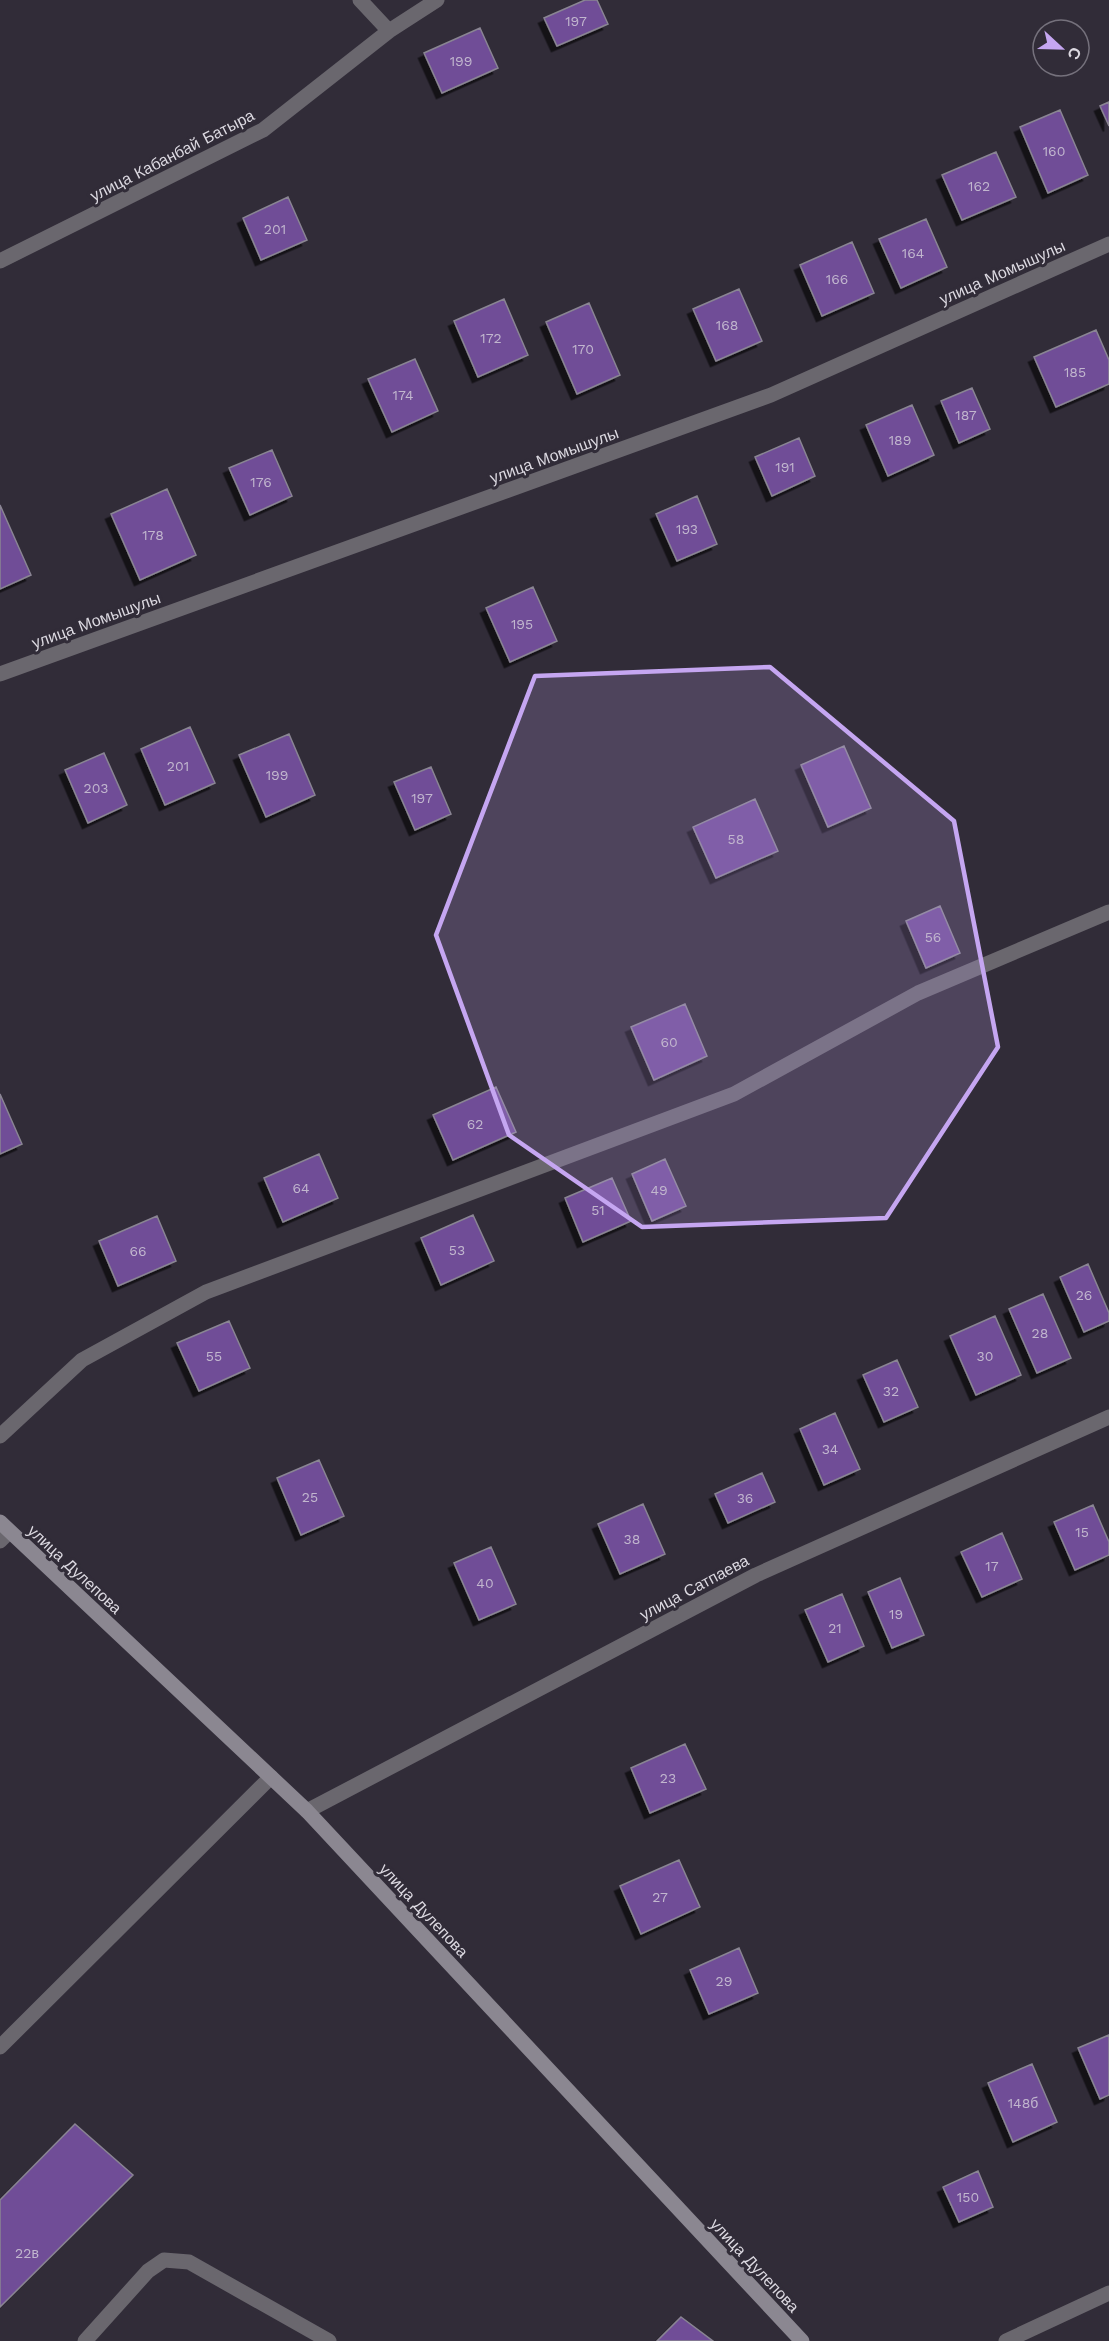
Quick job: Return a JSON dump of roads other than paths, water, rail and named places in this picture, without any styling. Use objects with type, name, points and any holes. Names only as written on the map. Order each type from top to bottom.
[{"type":"street","points":[[360,0],[389,31]]},
{"type":"street","name":"улица Кабанбай Батыра","points":[[0,261],[263,130],[389,31],[437,0]]},
{"type":"street","name":"улица Момышулы","points":[[0,674],[771,395],[1109,244]]},
{"type":"street","points":[[0,1436],[82,1360],[206,1292],[734,1094],[918,993],[1109,912]]},
{"type":"street","name":"улица Сатпаева","points":[[307,1811],[756,1575],[1109,1416]]},
{"type":"street","name":"улица Дулепова","points":[[3,1531],[307,1811],[802,2341]]},
{"type":"street","points":[[0,2047],[271,1777]]},
{"type":"street","points":[[85,2341],[148,2271],[164,2260],[189,2262],[329,2341]]},
{"type":"street","points":[[1006,2341],[1109,2293]]}]
